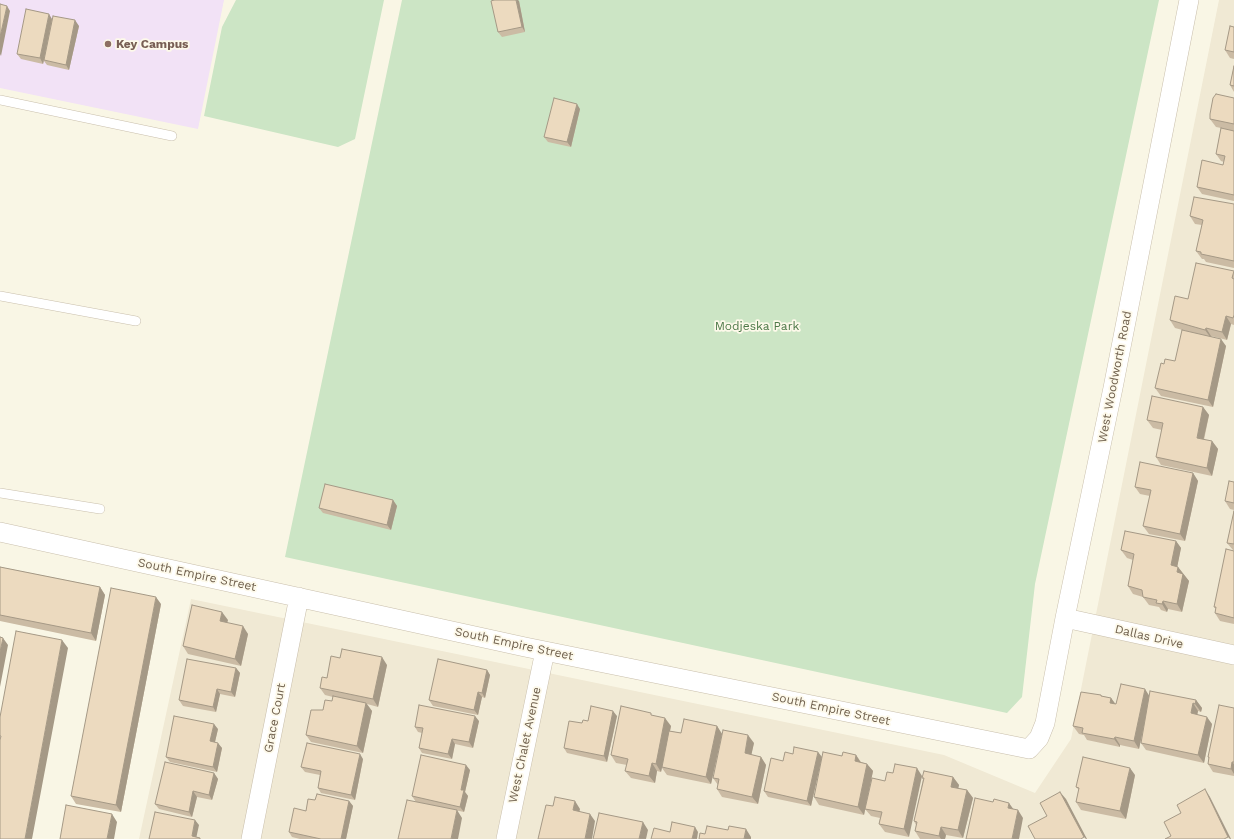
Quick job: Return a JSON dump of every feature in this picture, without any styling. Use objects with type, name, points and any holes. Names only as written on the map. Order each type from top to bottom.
[{"type":"street","name":"West Woodworth Road","points":[[1029,750],[1039,738],[1043,730],[1065,618],[1114,388],[1189,0]]},
{"type":"street","name":"South Empire Street","points":[[0,532],[545,651],[1029,750]]},
{"type":"street","name":"Grace Court","points":[[251,839],[299,597]]},
{"type":"street","name":"Dallas Drive","points":[[1065,618],[1234,655]]},
{"type":"street","name":"West Chalet Avenue","points":[[506,839],[545,651]]},
{"type":"lane","points":[[0,100],[172,136]]},
{"type":"lane","points":[[0,296],[136,322]]},
{"type":"lane","points":[[0,492],[100,509]]},
{"type":"shaded area","name":"Key Campus","points":[[0,0],[224,0],[198,129],[0,88]]},
{"type":"shaded area","points":[[1219,0],[1234,0],[1234,839],[139,839],[191,599],[944,755],[1035,793],[1071,739]]},
{"type":"green space","points":[[236,0],[384,0],[355,139],[338,147],[204,116],[222,27]]},
{"type":"green space","name":"Modjeska Park","points":[[402,0],[1159,0],[1035,584],[1022,697],[1007,713],[285,557]]},
{"type":"building","points":[[516,0],[522,27],[498,32],[491,1]]},
{"type":"building","points":[[0,4],[7,6],[0,37]]},
{"type":"building","points":[[26,9],[49,14],[40,58],[17,54]]},
{"type":"building","points":[[53,16],[75,20],[66,65],[44,60]]},
{"type":"building","points":[[1230,26],[1234,27],[1234,52],[1225,50]]},
{"type":"building","points":[[1234,66],[1234,86],[1230,85]]},
{"type":"building","points":[[1216,94],[1234,98],[1234,124],[1210,119],[1213,98]]},
{"type":"building","points":[[554,98],[577,104],[567,142],[544,137]]},
{"type":"building","points":[[1221,128],[1234,131],[1234,195],[1197,187],[1202,160],[1223,165],[1225,156],[1216,154]]},
{"type":"building","points":[[1194,197],[1234,204],[1234,261],[1201,254],[1201,252],[1196,251],[1203,220],[1190,216]]},
{"type":"building","points":[[1196,263],[1234,271],[1232,278],[1234,279],[1234,315],[1233,318],[1226,316],[1222,332],[1206,328],[1205,330],[1170,320],[1175,296],[1188,299]]},
{"type":"building","points":[[1182,330],[1221,339],[1208,400],[1155,388],[1161,363],[1164,364],[1165,359],[1175,361]]},
{"type":"building","points":[[1152,396],[1203,407],[1197,438],[1212,441],[1207,468],[1156,457],[1163,423],[1147,420]]},
{"type":"building","points":[[1140,462],[1193,473],[1180,534],[1143,526],[1151,490],[1135,487]]},
{"type":"building","points":[[1229,481],[1234,482],[1234,503],[1225,501]]},
{"type":"building","points":[[325,484],[393,500],[387,525],[319,508]]},
{"type":"building","points":[[1234,511],[1234,544],[1227,543]]},
{"type":"building","points":[[1125,531],[1176,541],[1171,565],[1178,567],[1177,572],[1183,574],[1177,604],[1163,601],[1162,604],[1156,603],[1157,600],[1143,597],[1142,590],[1128,586],[1134,554],[1121,550]]},
{"type":"building","points":[[1226,549],[1234,551],[1234,618],[1215,613],[1216,607],[1214,607]]},
{"type":"building","points":[[0,567],[100,587],[91,633],[0,615]]},
{"type":"building","points":[[111,588],[156,597],[116,805],[71,796]]},
{"type":"building","points":[[192,605],[222,612],[220,621],[243,626],[235,659],[183,646]]},
{"type":"building","points":[[16,631],[62,640],[25,839],[0,839],[0,717]]},
{"type":"building","points":[[0,637],[3,638],[0,652]]},
{"type":"building","points":[[342,649],[382,657],[373,699],[320,688],[322,677],[327,678],[331,656],[340,658]]},
{"type":"building","points":[[187,659],[236,668],[231,692],[217,689],[213,707],[179,700]]},
{"type":"building","points":[[438,659],[487,670],[482,693],[478,692],[474,710],[429,700]]},
{"type":"building","points":[[1121,684],[1145,689],[1134,741],[1082,733],[1083,728],[1073,726],[1081,692],[1111,698],[1110,703],[1116,704]]},
{"type":"building","points":[[1150,691],[1196,700],[1195,704],[1193,703],[1191,713],[1207,717],[1198,755],[1141,743]]},
{"type":"building","points":[[333,696],[366,703],[357,746],[306,735],[311,710],[323,710],[325,700],[332,701]]},
{"type":"building","points":[[419,705],[475,716],[469,742],[452,739],[448,754],[419,748],[423,728],[415,727]]},
{"type":"building","points":[[1219,705],[1234,708],[1234,762],[1232,762],[1231,769],[1208,764],[1208,757]]},
{"type":"building","points":[[591,706],[613,711],[604,756],[564,748],[569,721],[582,723],[583,720],[588,721]]},
{"type":"building","points":[[621,706],[665,718],[656,764],[652,763],[649,776],[625,771],[628,759],[611,755]]},
{"type":"building","points":[[174,716],[214,724],[210,741],[218,743],[213,767],[166,757]]},
{"type":"building","points":[[684,719],[717,726],[706,777],[662,767],[669,731],[681,733]]},
{"type":"building","points":[[723,730],[748,735],[745,753],[761,757],[752,797],[717,789],[719,779],[713,778]]},
{"type":"building","points":[[307,743],[360,754],[351,795],[318,788],[321,771],[301,767]]},
{"type":"building","points":[[794,747],[818,752],[807,801],[764,791],[771,758],[783,761],[785,752],[793,754]]},
{"type":"building","points":[[823,752],[842,756],[843,752],[856,755],[855,761],[867,764],[858,807],[814,797]]},
{"type":"building","points":[[421,755],[466,765],[461,790],[464,790],[460,807],[412,796]]},
{"type":"building","points":[[1083,757],[1130,768],[1120,811],[1076,802],[1079,788],[1076,787]]},
{"type":"building","points":[[165,762],[214,773],[209,795],[193,791],[189,812],[155,804]]},
{"type":"building","points":[[895,764],[917,768],[904,829],[879,824],[882,812],[865,809],[872,778],[885,781],[887,772],[893,773]]},
{"type":"building","points":[[924,771],[953,777],[951,787],[967,790],[958,830],[941,827],[939,836],[915,831],[917,822],[914,821],[924,778],[922,778]]},
{"type":"building","points":[[1205,789],[1228,837],[1224,839],[1165,839],[1171,836],[1164,822],[1181,813],[1177,805]]},
{"type":"building","points":[[1060,792],[1084,837],[1081,839],[1035,839],[1028,826],[1047,816],[1040,803]]},
{"type":"building","points":[[317,794],[349,801],[341,839],[321,839],[289,832],[294,808],[306,811],[308,799],[315,800]]},
{"type":"building","points":[[555,797],[575,801],[573,810],[590,814],[585,839],[538,839],[546,805],[553,806]]},
{"type":"building","points":[[975,798],[993,802],[994,799],[1009,803],[1008,808],[1018,810],[1012,839],[966,839]]},
{"type":"building","points":[[407,800],[457,810],[451,839],[398,839]]},
{"type":"building","points":[[66,805],[112,814],[107,839],[60,839]]},
{"type":"building","points":[[155,812],[195,820],[192,836],[200,839],[149,839]]},
{"type":"building","points":[[599,813],[643,822],[639,839],[593,839]]},
{"type":"building","points":[[672,822],[695,827],[692,839],[651,839],[654,828],[670,832]]},
{"type":"building","points":[[707,826],[728,830],[729,826],[746,829],[744,839],[699,839],[700,833],[705,834]]},
{"type":"place","name":"Key Campus","points":[[108,44]]}]
